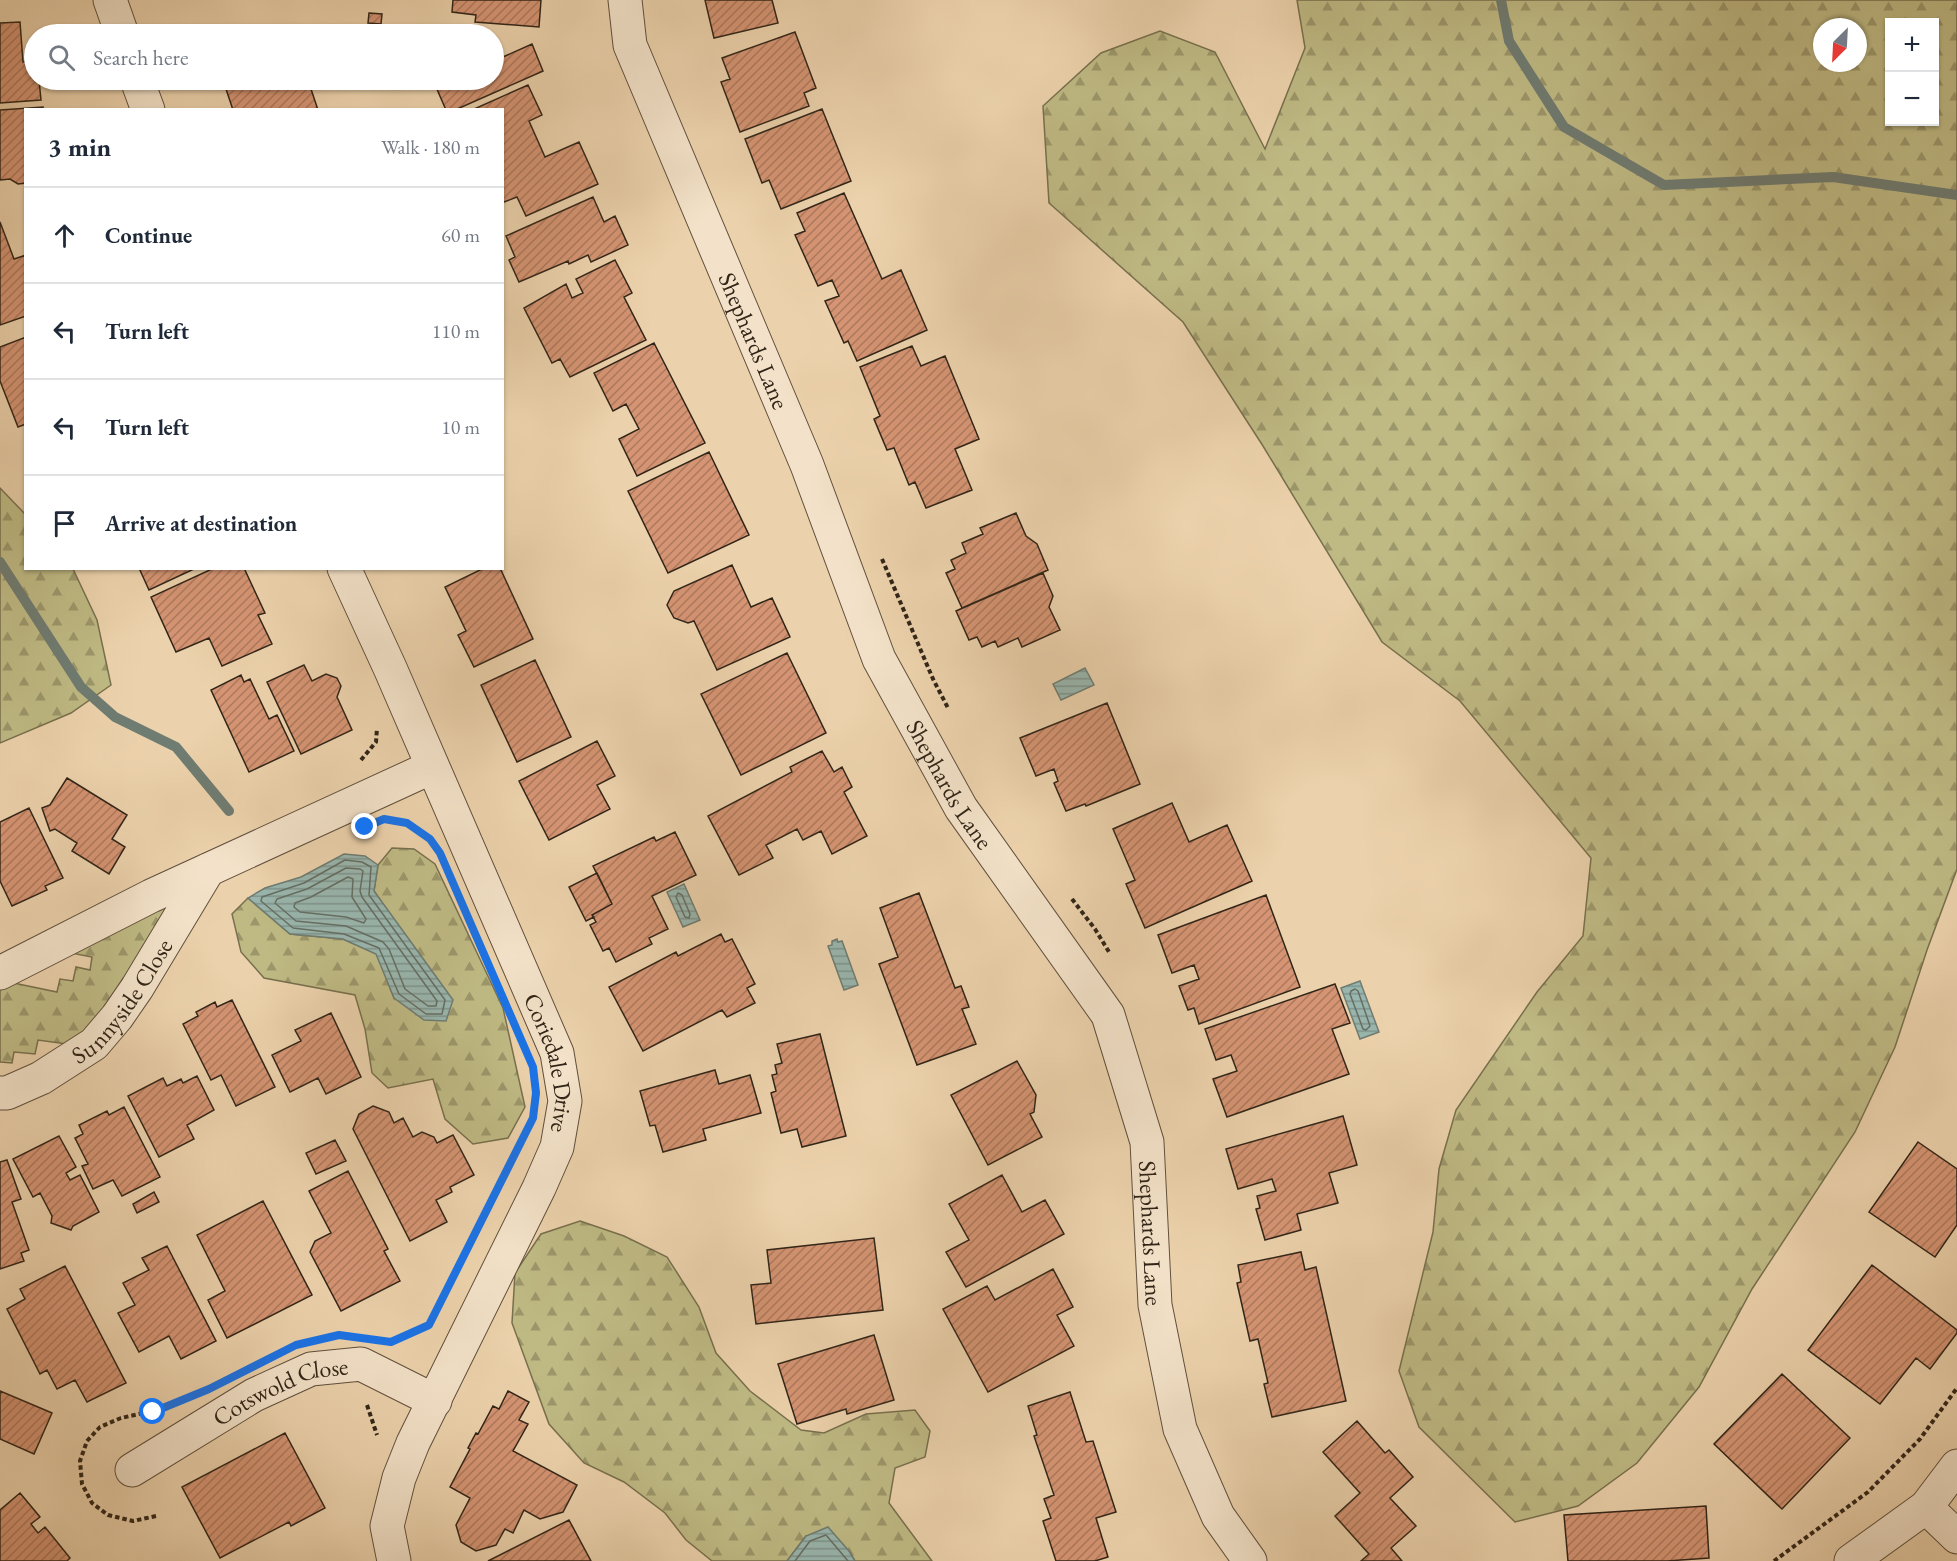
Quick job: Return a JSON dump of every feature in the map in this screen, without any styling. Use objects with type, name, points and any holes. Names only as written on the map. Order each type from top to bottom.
[{"type":"street","points":[[110,0],[118,24]]},
{"type":"street","name":"Shephards Lane","points":[[624,0],[630,45],[807,465],[879,659],[961,808],[1108,1015],[1147,1142],[1155,1305],[1180,1429],[1218,1516],[1250,1561]]},
{"type":"street","points":[[141,90],[147,108]]},
{"type":"street","name":"Coriedale Drive","points":[[345,570],[390,668],[557,1053],[565,1101],[557,1147],[413,1443],[399,1478],[387,1526],[394,1561]]},
{"type":"street","name":"Sunnyside Close","points":[[0,973],[151,896],[432,767]]},
{"type":"street","name":"Sunnyside Close","points":[[0,1093],[7,1093],[41,1078],[94,1044],[137,988],[208,870]]},
{"type":"street","name":"Cotswold Close","points":[[132,1470],[254,1395],[311,1369],[361,1364],[435,1401]]},
{"type":"street","points":[[1851,1561],[1926,1507],[1957,1466]]},
{"type":"street","points":[[1926,1507],[1957,1537]]},
{"type":"path","points":[[354,765],[361,761],[376,742],[378,723]]},
{"type":"path","points":[[396,821],[407,823],[430,839]]},
{"type":"path","points":[[381,1341],[391,1342],[429,1325],[488,1207]]},
{"type":"path","points":[[1774,1561],[1868,1491],[1920,1439],[1957,1388]]},
{"type":"path","points":[[156,1516],[133,1521],[108,1515],[92,1503],[82,1484],[80,1461],[87,1441],[100,1427],[120,1418],[153,1412],[162,1408]]},
{"type":"green space","points":[[1297,0],[1957,0],[1957,869],[1895,1047],[1855,1132],[1752,1289],[1699,1387],[1637,1463],[1578,1506],[1515,1522],[1419,1427],[1399,1371],[1433,1232],[1439,1169],[1456,1110],[1537,992],[1583,936],[1591,858],[1460,701],[1382,642],[1263,446],[1183,322],[1049,203],[1043,106],[1101,53],[1160,31],[1215,52],[1265,149],[1305,48]]},
{"type":"green space","points":[[0,488],[24,513],[24,570],[73,570],[97,620],[111,685],[71,713],[0,743]]},
{"type":"green space","points":[[392,848],[414,849],[435,864],[503,1008],[525,1107],[508,1138],[473,1144],[445,1119],[433,1079],[388,1088],[372,1073],[365,1029],[355,995],[264,978],[241,952],[232,914],[248,898],[290,934],[343,939],[377,954],[394,998],[406,938],[374,891],[378,865]]},
{"type":"green space","points":[[178,897],[120,995],[74,1045],[38,1040],[35,1054],[14,1052],[12,1063],[0,1062],[0,987],[9,982],[57,992],[60,979],[73,981],[76,967],[90,970],[92,957],[66,952]]},
{"type":"green space","points":[[580,1221],[624,1236],[667,1257],[699,1307],[716,1353],[750,1391],[801,1430],[824,1433],[866,1414],[915,1410],[930,1431],[925,1457],[895,1468],[889,1503],[932,1561],[855,1561],[849,1551],[806,1536],[787,1561],[712,1561],[686,1540],[665,1513],[624,1482],[584,1463],[549,1424],[512,1323],[515,1273],[541,1234]]},
{"type":"water","points":[[1085,668],[1094,685],[1061,700],[1053,684]]},
{"type":"water","points":[[344,854],[365,856],[378,865],[374,891],[453,1000],[446,1021],[424,1020],[394,998],[376,954],[343,939],[290,934],[248,898],[265,888],[301,877]]},
{"type":"water","points":[[684,884],[700,920],[683,927],[667,892]]},
{"type":"water","points":[[837,939],[838,942],[842,941],[858,985],[844,990],[828,946]]},
{"type":"water","points":[[1360,981],[1379,1032],[1360,1039],[1341,988]]},
{"type":"water","points":[[828,1527],[855,1561],[787,1561],[806,1536]]},
{"type":"building","points":[[453,0],[541,0],[539,27],[475,22],[476,15],[452,12]]},
{"type":"building","points":[[705,0],[772,0],[778,23],[714,38]]},
{"type":"building","points":[[369,13],[382,14],[381,24],[368,23]]},
{"type":"building","points":[[20,22],[24,90],[40,90],[41,100],[0,103],[0,23]]},
{"type":"building","points":[[795,32],[816,88],[804,93],[809,106],[740,132],[721,82],[730,79],[722,58]]},
{"type":"building","points":[[532,44],[543,71],[504,88],[504,57]]},
{"type":"building","points":[[528,85],[542,115],[529,121],[545,157],[579,142],[598,184],[526,216],[517,197],[504,202],[504,108],[476,108]]},
{"type":"building","points":[[226,90],[311,90],[317,108],[232,108]]},
{"type":"building","points":[[437,90],[500,90],[460,108],[445,108]]},
{"type":"building","points":[[24,108],[24,183],[18,184],[10,179],[0,180],[0,110]]},
{"type":"building","points":[[822,109],[851,181],[781,209],[769,180],[762,183],[745,139]]},
{"type":"building","points":[[844,193],[882,279],[901,270],[927,330],[857,361],[848,341],[844,343],[825,301],[839,296],[832,280],[818,286],[795,235],[805,231],[797,213]]},
{"type":"building","points":[[593,197],[604,222],[615,216],[628,245],[591,262],[588,255],[519,282],[509,260],[515,257],[506,236]]},
{"type":"building","points":[[0,222],[14,259],[24,256],[24,317],[0,325]]},
{"type":"building","points":[[615,260],[632,293],[624,297],[646,340],[570,377],[560,359],[552,363],[524,308],[566,284],[572,298],[583,293],[576,279]]},
{"type":"building","points":[[24,338],[24,425],[18,427],[0,381],[0,347]]},
{"type":"building","points":[[654,343],[705,443],[637,476],[619,439],[639,429],[626,404],[613,411],[594,373]]},
{"type":"building","points":[[912,346],[921,366],[945,356],[979,439],[955,449],[972,490],[926,508],[915,482],[909,485],[894,448],[887,450],[874,419],[880,416],[860,367]]},
{"type":"building","points":[[709,452],[749,535],[668,573],[628,491]]},
{"type":"building","points":[[1016,513],[1026,536],[1037,544],[1048,570],[962,608],[946,573],[955,569],[951,560],[966,553],[962,543],[983,534],[980,528]]},
{"type":"building","points":[[732,565],[751,607],[772,598],[790,637],[717,670],[694,621],[688,623],[674,618],[667,605],[674,591]]},
{"type":"building","points":[[140,570],[192,570],[149,590]]},
{"type":"building","points":[[210,570],[245,570],[265,613],[258,615],[272,644],[222,666],[209,638],[176,652],[151,597]]},
{"type":"building","points":[[480,570],[501,570],[533,639],[474,667],[458,635],[466,631],[445,587]]},
{"type":"building","points":[[1043,573],[1053,596],[1049,607],[1060,630],[1022,647],[1018,638],[998,647],[995,641],[982,647],[977,637],[969,640],[956,611]]},
{"type":"building","points":[[787,653],[826,733],[741,775],[701,694]]},
{"type":"building","points":[[535,660],[571,737],[517,762],[481,685]]},
{"type":"building","points":[[304,665],[312,681],[326,674],[337,678],[341,686],[337,697],[352,730],[301,754],[267,682]]},
{"type":"building","points":[[241,675],[244,682],[250,679],[269,719],[277,715],[294,751],[249,772],[211,690]]},
{"type":"building","points":[[1107,703],[1140,784],[1086,806],[1085,804],[1066,811],[1054,783],[1058,781],[1054,769],[1036,776],[1020,738]]},
{"type":"building","points":[[597,741],[615,776],[597,785],[610,809],[549,840],[519,781]]},
{"type":"building","points":[[822,751],[834,772],[842,767],[852,787],[844,792],[867,836],[832,854],[821,831],[803,840],[797,829],[766,845],[773,858],[739,875],[708,816],[792,772],[790,767]]},
{"type":"building","points":[[67,778],[127,815],[112,839],[125,847],[109,874],[72,851],[77,843],[55,829],[50,831],[42,808],[50,805]]},
{"type":"building","points":[[1172,803],[1189,842],[1227,825],[1252,881],[1145,928],[1126,884],[1135,880],[1113,829]]},
{"type":"building","points":[[29,808],[63,878],[45,886],[47,890],[12,906],[0,881],[0,822]]},
{"type":"building","points":[[675,832],[696,875],[652,896],[668,929],[649,938],[652,944],[616,962],[609,948],[603,951],[590,925],[596,922],[592,915],[612,904],[593,866],[654,837],[656,841]]},
{"type":"building","points":[[597,873],[612,904],[586,921],[569,887]]},
{"type":"building","points":[[919,893],[955,988],[961,986],[969,1007],[962,1009],[976,1044],[917,1065],[879,964],[898,957],[880,908]]},
{"type":"building","points":[[1266,895],[1300,987],[1199,1024],[1194,1008],[1188,1010],[1179,986],[1199,979],[1194,965],[1172,973],[1158,935]]},
{"type":"building","points":[[721,934],[725,942],[732,939],[755,984],[747,988],[755,1003],[727,1017],[722,1010],[643,1051],[609,987],[676,952],[678,956]]},
{"type":"building","points":[[1335,984],[1350,1023],[1332,1029],[1349,1074],[1227,1117],[1213,1079],[1237,1071],[1231,1055],[1216,1060],[1205,1029]]},
{"type":"building","points":[[232,1000],[275,1087],[236,1106],[221,1075],[211,1080],[183,1024],[198,1016],[196,1012],[215,1002],[217,1007]]},
{"type":"building","points":[[331,1013],[361,1077],[326,1094],[318,1078],[290,1092],[272,1055],[301,1041],[295,1030]]},
{"type":"building","points":[[820,1034],[846,1136],[802,1147],[797,1129],[781,1133],[771,1093],[776,1091],[772,1075],[777,1074],[775,1065],[782,1063],[777,1044]]},
{"type":"building","points":[[1017,1061],[1036,1095],[1034,1112],[1030,1114],[1042,1137],[988,1165],[951,1095]]},
{"type":"building","points":[[715,1070],[719,1084],[750,1075],[761,1113],[703,1129],[706,1140],[663,1152],[655,1125],[650,1126],[640,1091]]},
{"type":"building","points":[[197,1076],[214,1110],[187,1125],[194,1139],[159,1157],[128,1096],[163,1078],[167,1086],[181,1079],[183,1083]]},
{"type":"building","points":[[373,1106],[389,1112],[394,1123],[403,1118],[413,1137],[422,1132],[434,1137],[437,1143],[453,1135],[474,1175],[450,1187],[452,1192],[436,1200],[447,1222],[410,1241],[353,1129],[359,1114]]},
{"type":"building","points":[[124,1107],[160,1177],[122,1196],[113,1180],[93,1189],[82,1166],[88,1164],[75,1138],[83,1134],[79,1125],[107,1111],[109,1115]]},
{"type":"building","points":[[1343,1116],[1357,1165],[1329,1173],[1338,1203],[1297,1214],[1301,1230],[1265,1240],[1256,1209],[1260,1208],[1257,1196],[1276,1191],[1272,1179],[1238,1189],[1226,1149]]},
{"type":"building","points":[[59,1136],[76,1167],[66,1173],[70,1180],[80,1175],[99,1212],[73,1226],[71,1230],[51,1223],[52,1216],[40,1193],[33,1197],[13,1159]]},
{"type":"building","points":[[335,1140],[346,1161],[316,1174],[306,1153]]},
{"type":"building","points":[[1918,1142],[1957,1169],[1957,1225],[1935,1257],[1869,1212]]},
{"type":"building","points":[[7,1160],[21,1199],[12,1202],[29,1250],[21,1253],[24,1261],[0,1269],[0,1162]]},
{"type":"building","points":[[348,1171],[388,1249],[384,1251],[400,1281],[341,1311],[310,1252],[315,1241],[331,1233],[309,1191]]},
{"type":"building","points":[[1002,1175],[1022,1212],[1045,1200],[1064,1234],[966,1287],[946,1252],[969,1240],[949,1204]]},
{"type":"building","points":[[154,1192],[159,1202],[137,1213],[133,1204]]},
{"type":"building","points":[[263,1201],[312,1295],[227,1338],[208,1300],[225,1291],[197,1235]]},
{"type":"building","points":[[874,1238],[883,1310],[756,1324],[751,1285],[771,1283],[767,1250]]},
{"type":"building","points":[[167,1246],[216,1341],[181,1359],[169,1336],[139,1352],[118,1313],[135,1305],[123,1283],[149,1270],[142,1258]]},
{"type":"building","points":[[1301,1252],[1305,1270],[1316,1267],[1346,1401],[1272,1417],[1264,1384],[1268,1383],[1258,1339],[1250,1341],[1237,1283],[1241,1282],[1238,1265]]},
{"type":"building","points":[[1872,1265],[1957,1330],[1930,1369],[1916,1358],[1880,1404],[1808,1350]]},
{"type":"building","points":[[65,1266],[126,1383],[87,1402],[75,1380],[57,1389],[47,1370],[40,1374],[7,1309],[25,1299],[20,1289]]},
{"type":"building","points":[[1053,1269],[1073,1307],[1057,1315],[1074,1346],[988,1392],[943,1309],[987,1286],[995,1300]]},
{"type":"building","points":[[874,1335],[894,1400],[847,1414],[846,1409],[797,1424],[778,1364]]},
{"type":"building","points":[[1782,1374],[1850,1438],[1782,1509],[1714,1444]]},
{"type":"building","points":[[0,1391],[52,1413],[34,1454],[0,1439]]},
{"type":"building","points":[[508,1391],[529,1402],[519,1420],[528,1424],[513,1451],[577,1485],[563,1512],[540,1519],[524,1510],[513,1533],[505,1529],[496,1545],[476,1551],[461,1542],[456,1525],[470,1498],[450,1487],[476,1433],[478,1434],[493,1406],[499,1409]]},
{"type":"building","points":[[1070,1392],[1086,1442],[1093,1441],[1116,1512],[1096,1518],[1108,1557],[1095,1561],[1056,1561],[1043,1521],[1051,1518],[1044,1499],[1054,1495],[1034,1436],[1037,1435],[1028,1406]]},
{"type":"building","points":[[1357,1421],[1385,1453],[1389,1450],[1413,1477],[1390,1498],[1416,1526],[1391,1548],[1402,1561],[1361,1561],[1369,1554],[1335,1516],[1360,1493],[1323,1452]]},
{"type":"building","points":[[285,1433],[325,1508],[291,1526],[289,1522],[220,1558],[182,1487]]},
{"type":"building","points":[[20,1493],[40,1517],[31,1524],[38,1533],[45,1527],[70,1558],[67,1561],[0,1561],[0,1510]]},
{"type":"building","points":[[1706,1506],[1709,1558],[1667,1561],[1568,1561],[1564,1515]]},
{"type":"building","points":[[569,1520],[591,1561],[488,1561]]},
{"type":"waterway","points":[[1501,0],[1509,41],[1564,127],[1664,185],[1833,177],[1957,195]]},
{"type":"waterway","points":[[0,562],[81,687],[115,717],[176,747],[229,811]]},
{"type":"route","points":[[153,1412],[209,1389],[296,1345],[339,1335],[391,1342],[429,1325],[533,1118],[536,1093],[533,1067],[440,853],[430,839],[407,823],[384,819],[365,827]]}]
